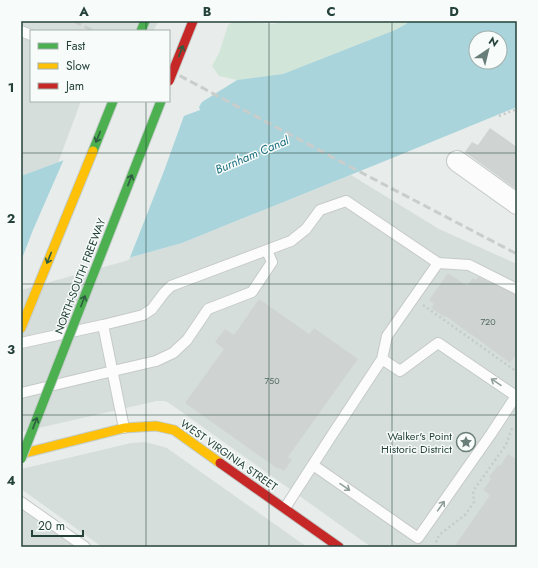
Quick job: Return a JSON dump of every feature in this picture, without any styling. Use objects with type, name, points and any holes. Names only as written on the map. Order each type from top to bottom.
[{"type":"main road","points":[[170,78],[193,21]]},
{"type":"main road","points":[[21,328],[112,102]]},
{"type":"main road","name":"NORTH-SOUTH FREEWAY","points":[[21,459],[161,102]]},
{"type":"main road","name":"WEST VIRGINIA STREET","points":[[21,454],[124,428],[156,426],[174,430],[339,547]]},
{"type":"street","points":[[457,161],[517,204]]},
{"type":"lane","points":[[21,344],[143,315],[152,309],[171,286],[268,251],[291,241],[306,229],[320,210],[346,201],[438,263],[468,265],[517,289]]},
{"type":"lane","points":[[21,393],[156,361],[173,353],[187,340],[208,309],[252,292],[272,262],[268,251]]},
{"type":"lane","points":[[285,508],[382,359],[387,336],[438,263]]},
{"type":"lane","points":[[103,325],[124,428]]},
{"type":"lane","points":[[313,465],[418,538],[492,434],[516,396],[438,343],[400,371],[382,359]]},
{"type":"lane","points":[[21,502],[85,547]]},
{"type":"path","points":[[499,116],[517,109]]},
{"type":"path","points":[[428,309],[517,372]]},
{"type":"path","points":[[434,547],[439,535],[465,515],[474,502],[473,491],[506,445],[513,427]]},
{"type":"shaded area","points":[[21,21],[159,21],[154,30],[30,30],[30,102],[81,102],[58,163],[21,176]]},
{"type":"shaded area","points":[[351,175],[439,229],[517,264],[517,547],[371,547],[165,401],[157,401],[21,432],[21,288],[182,243]]},
{"type":"shaded area","points":[[145,442],[167,448],[307,547],[102,547],[21,489],[21,469],[131,443]]},
{"type":"shaded area","points":[[21,509],[75,547],[21,547]]},
{"type":"green space","points":[[234,21],[273,24],[289,21],[409,21],[395,30],[283,74],[237,80],[219,76],[212,66],[219,53],[228,25]]},
{"type":"water","name":"Burnham Canal","points":[[409,21],[517,21],[517,107],[182,243],[21,288],[21,176],[200,110],[199,107],[202,102],[237,80],[283,74],[395,30]]},
{"type":"pier","points":[[185,113],[129,260],[21,290],[21,261],[64,159]]},
{"type":"building","points":[[490,128],[517,147],[517,190],[465,152],[472,142],[478,145]]},
{"type":"building","points":[[448,273],[467,286],[473,278],[476,280],[478,277],[517,295],[517,354],[510,363],[446,316],[445,317],[431,308],[434,304],[429,300]]},
{"type":"building","points":[[259,299],[309,334],[314,328],[358,359],[288,457],[292,460],[284,471],[279,468],[278,469],[185,403],[224,349],[215,342],[225,329],[234,335]]},
{"type":"building","points":[[508,454],[517,460],[517,547],[454,547],[490,495],[483,490],[491,479],[489,477],[498,465],[500,466]]},
{"type":"railway","points":[[74,21],[91,30]]},
{"type":"railway","points":[[170,71],[517,254]]},
{"type":"traffic: fast","points":[[141,30],[145,21]]},
{"type":"traffic: fast","points":[[93,151],[113,102]]},
{"type":"traffic: fast","points":[[21,459],[161,102]]},
{"type":"traffic: slow","points":[[21,328],[93,151]]},
{"type":"traffic: slow","points":[[21,454],[124,428],[156,426],[174,430],[220,463]]},
{"type":"traffic: jam","points":[[170,78],[193,21]]},
{"type":"traffic: jam","points":[[220,463],[339,547]]},
{"type":"place","name":"Walker's Point Historic District","points":[[466,442]]}]
